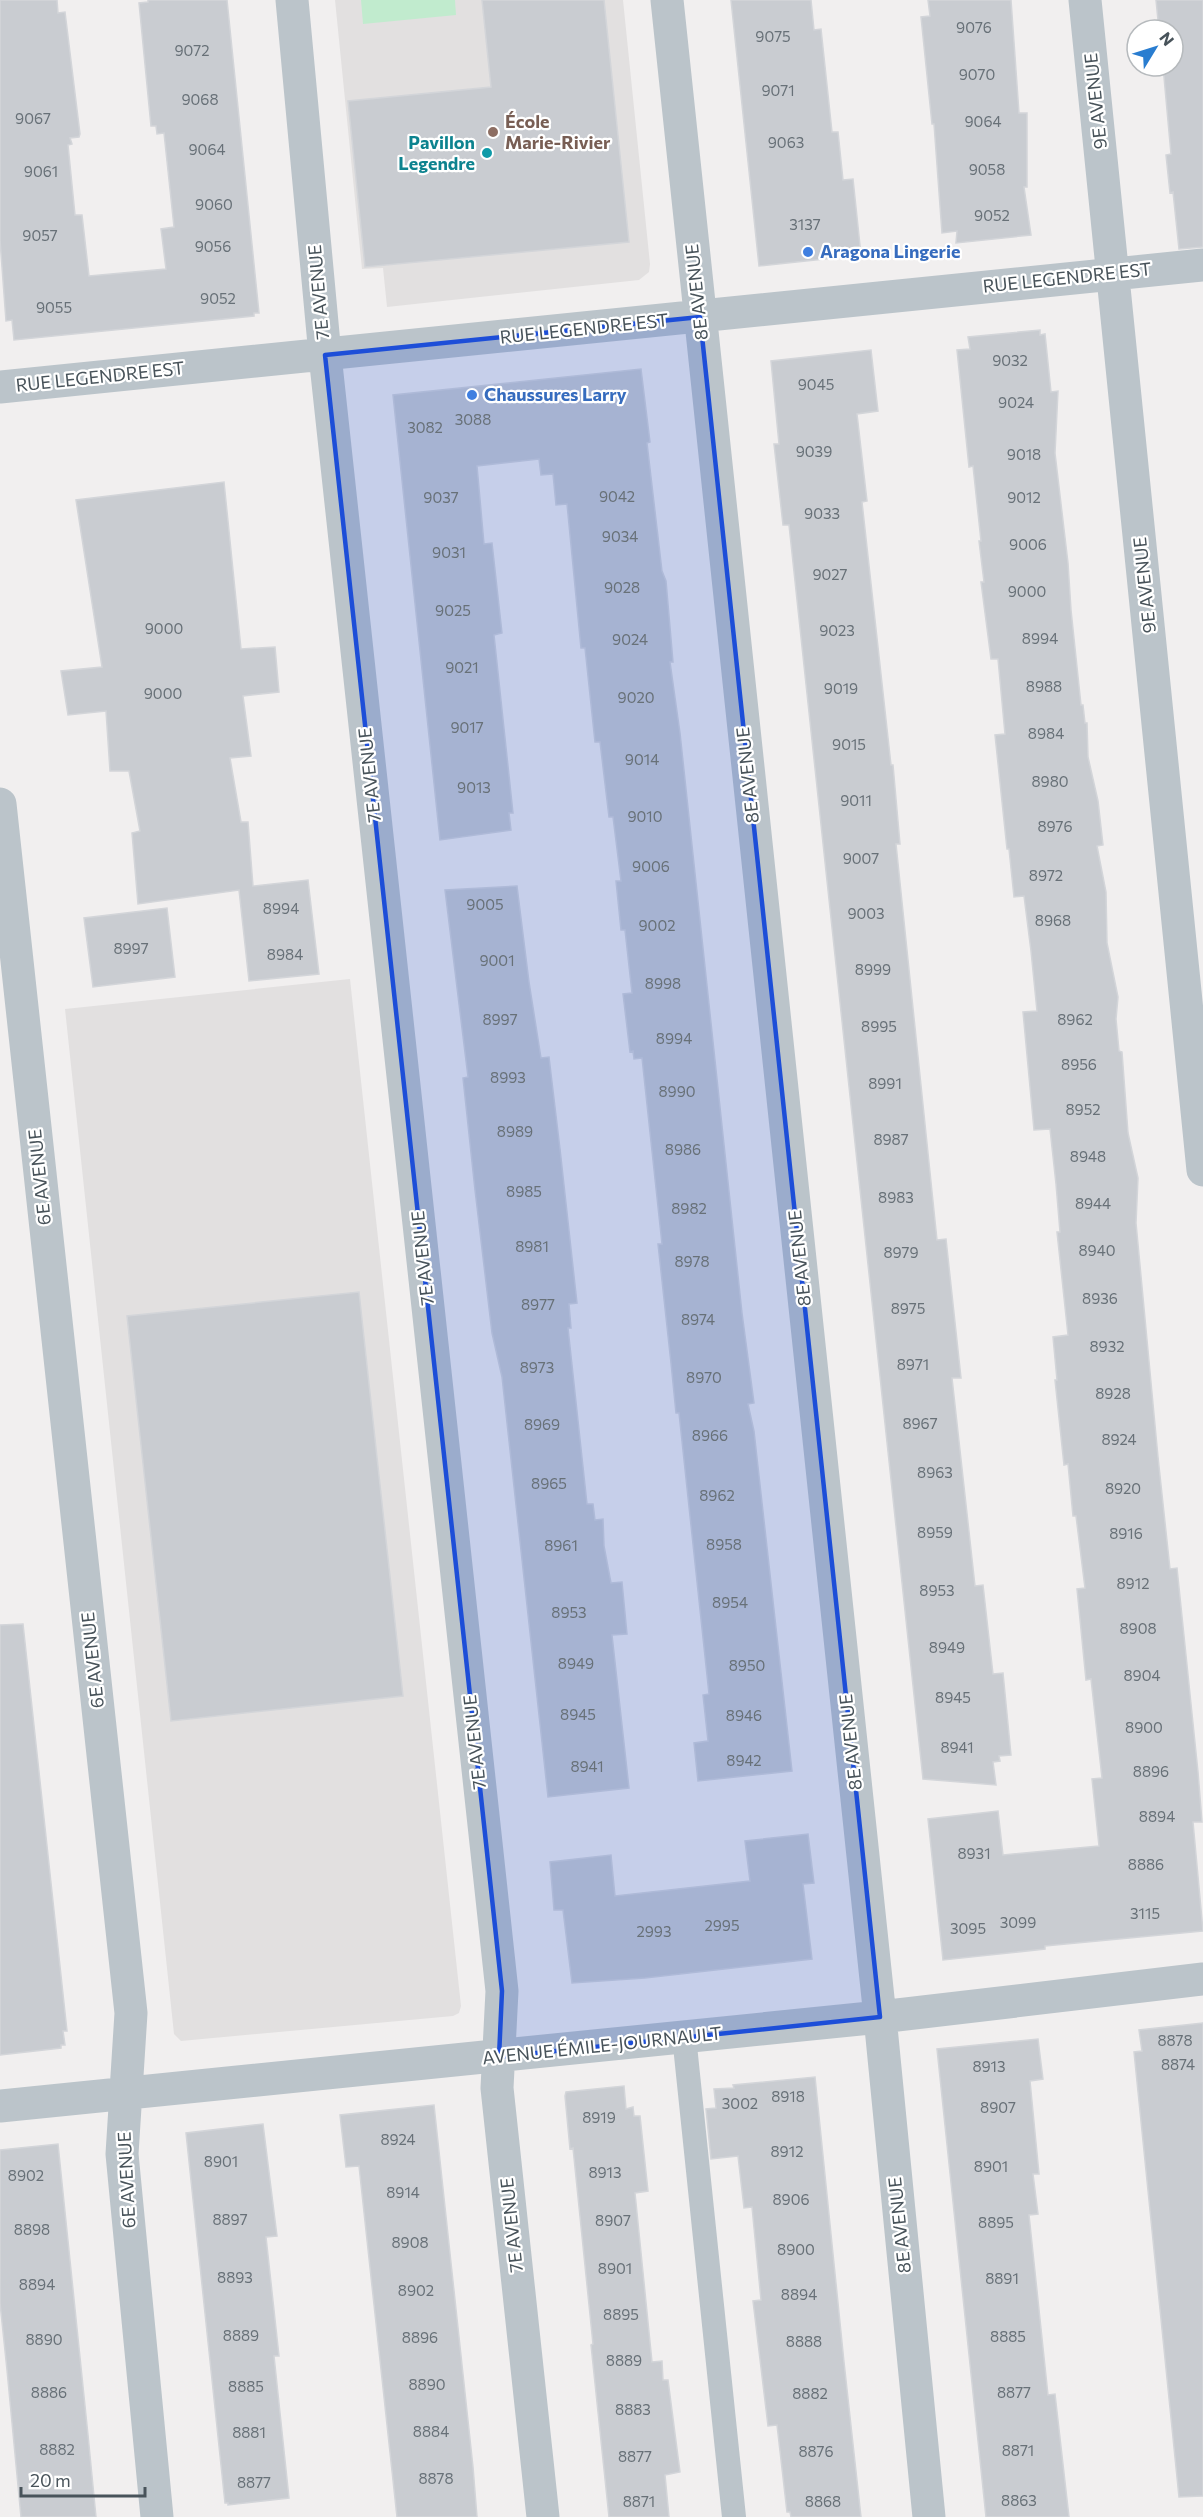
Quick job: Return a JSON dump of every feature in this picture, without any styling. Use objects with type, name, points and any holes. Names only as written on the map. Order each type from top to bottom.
[{"type":"street","name":"7E AVENUE","points":[[292,0],[325,354],[502,1990],[497,2088],[543,2517]]},
{"type":"street","name":"8E AVENUE","points":[[668,0],[880,2017],[929,2517]]},
{"type":"street","name":"9E AVENUE","points":[[1086,0],[1203,1170]]},
{"type":"street","name":"RUE LEGENDRE EST","points":[[0,387],[1203,265]]},
{"type":"street","name":"6E AVENUE","points":[[0,804],[131,2013],[122,2154],[157,2517]]},
{"type":"street","name":"AVENUE ÉMILE-JOURNAULT","points":[[0,2106],[880,2017],[1203,1979]]},
{"type":"lane","points":[[684,2037],[734,2517]]},
{"type":"highlighted area","points":[[700,317],[880,2017],[499,2057],[502,1991],[325,355]]},
{"type":"shaded area","name":"École Marie-Rivier","points":[[335,0],[623,0],[649,272],[639,280],[387,307],[383,268],[362,269]]},
{"type":"shaded area","points":[[350,979],[461,2006],[459,2013],[453,2016],[181,2041],[174,2034],[65,1009]]},
{"type":"green space","points":[[361,0],[455,0],[456,15],[363,24]]},
{"type":"building","points":[[0,0],[57,0],[58,13],[65,12],[80,134],[79,137],[70,138],[72,144],[68,145],[75,215],[82,215],[89,276],[166,269],[161,229],[174,227],[164,133],[157,134],[156,126],[151,126],[139,3],[148,2],[148,0],[227,0],[259,313],[254,313],[254,316],[14,340],[12,320],[6,321],[0,240]]},
{"type":"building","name":"École Marie-Rivier","points":[[482,0],[604,0],[629,242],[365,267],[348,101],[491,87]]},
{"type":"building","points":[[731,0],[811,0],[814,30],[821,29],[832,132],[838,132],[843,180],[853,179],[861,255],[759,266]]},
{"type":"building","points":[[928,0],[1011,0],[1019,113],[1027,113],[1027,187],[1024,187],[1031,235],[956,243],[957,231],[942,233],[934,124],[932,124],[921,17],[930,16]]},
{"type":"building","points":[[1156,0],[1203,0],[1203,247],[1179,249],[1173,192],[1170,193],[1166,155],[1171,154],[1164,78],[1185,78],[1185,18],[1158,18]]},
{"type":"building","points":[[1040,330],[1040,335],[1045,334],[1051,392],[1058,391],[1055,453],[1081,705],[1083,705],[1085,723],[1087,723],[1088,757],[1098,801],[1103,845],[1097,846],[1106,892],[1107,943],[1118,997],[1116,1019],[1119,1051],[1122,1052],[1128,1133],[1138,1178],[1136,1223],[1170,1569],[1177,1568],[1198,1772],[1202,1822],[1193,1822],[1203,1931],[1045,1946],[1045,1949],[943,1960],[928,1819],[998,1811],[1003,1855],[1099,1846],[1092,1779],[1102,1778],[1091,1679],[1086,1680],[1077,1589],[1085,1588],[1076,1516],[1073,1516],[1068,1464],[1064,1465],[1055,1380],[1057,1380],[1053,1337],[1068,1335],[1057,1232],[1060,1232],[1056,1184],[1050,1129],[1034,1130],[1023,1012],[1037,1011],[1024,896],[1014,897],[1009,849],[1007,849],[995,735],[1005,734],[998,659],[991,659],[981,582],[984,582],[973,466],[969,467],[957,350],[970,349],[968,337]]},
{"type":"building","points":[[871,350],[878,411],[857,414],[867,501],[862,502],[891,765],[893,765],[900,844],[896,844],[937,1240],[946,1239],[961,1378],[952,1378],[975,1586],[983,1585],[993,1674],[1003,1673],[1011,1755],[999,1756],[1000,1761],[993,1762],[996,1785],[923,1779],[789,525],[783,525],[774,444],[779,444],[771,361]]},
{"type":"building","points":[[641,369],[662,571],[666,581],[673,662],[670,662],[680,733],[742,1313],[754,1403],[748,1404],[754,1431],[792,1771],[698,1781],[694,1743],[708,1741],[703,1695],[709,1694],[679,1413],[676,1413],[658,1244],[662,1244],[642,1058],[634,1059],[633,1051],[630,1052],[623,994],[632,993],[625,930],[621,930],[616,881],[621,881],[613,817],[609,817],[600,742],[595,742],[585,648],[581,648],[567,504],[556,505],[553,474],[541,475],[539,459],[477,466],[484,544],[492,543],[502,633],[494,635],[513,813],[509,813],[511,830],[440,840],[393,395]]},
{"type":"building","points":[[224,482],[241,649],[275,647],[279,692],[243,696],[251,756],[230,758],[241,822],[248,822],[253,886],[308,880],[319,974],[249,981],[239,890],[138,904],[132,833],[140,831],[129,771],[110,771],[106,711],[68,715],[61,671],[102,667],[76,500]]},
{"type":"building","points":[[517,886],[541,1058],[549,1057],[560,1149],[577,1303],[569,1304],[571,1328],[568,1328],[587,1504],[593,1504],[595,1520],[603,1519],[604,1546],[611,1583],[622,1582],[627,1634],[612,1635],[629,1788],[548,1797],[502,1377],[492,1333],[475,1190],[463,1078],[468,1077],[445,890]]},
{"type":"building","points":[[167,908],[175,977],[93,987],[84,918]]},
{"type":"building","points":[[359,1292],[403,1696],[171,1721],[127,1316]]},
{"type":"building","points":[[23,1624],[67,2031],[63,2031],[65,2045],[61,2045],[61,2048],[0,2055],[0,1625]]},
{"type":"building","points":[[808,1834],[814,1883],[803,1884],[812,1959],[645,1978],[572,1983],[563,1910],[554,1910],[550,1862],[611,1855],[615,1896],[750,1881],[745,1841]]},
{"type":"building","points":[[1203,2023],[1203,2496],[1179,2497],[1134,2052],[1142,2051],[1139,2030]]},
{"type":"building","points":[[1038,2039],[1043,2079],[1030,2081],[1039,2174],[1033,2174],[1038,2214],[1029,2215],[1048,2395],[1055,2394],[1069,2517],[986,2517],[937,2049]]},
{"type":"building","points":[[815,2077],[861,2517],[791,2517],[790,2512],[787,2512],[777,2425],[768,2426],[753,2301],[761,2300],[752,2207],[744,2208],[738,2156],[711,2159],[706,2109],[716,2108],[714,2089]]},
{"type":"building","points":[[624,2086],[626,2109],[633,2107],[634,2116],[640,2116],[648,2191],[635,2193],[652,2362],[662,2361],[663,2380],[668,2380],[680,2472],[665,2475],[669,2517],[609,2517],[573,2148],[570,2149],[566,2092]]},
{"type":"building","points":[[434,2105],[477,2517],[397,2517],[359,2166],[346,2167],[340,2115]]},
{"type":"building","points":[[263,2124],[277,2236],[266,2237],[279,2356],[274,2356],[289,2498],[228,2505],[225,2503],[186,2133]]},
{"type":"building","points":[[58,2144],[96,2517],[21,2517],[0,2303],[0,2150]]},
{"type":"place","name":"École Marie-Rivier","points":[[493,132]]},
{"type":"place","name":"Pavillon Legendre","points":[[487,153]]},
{"type":"place","name":"Aragona Lingerie","points":[[808,252]]},
{"type":"place","name":"Chaussures Larry","points":[[472,395]]}]
